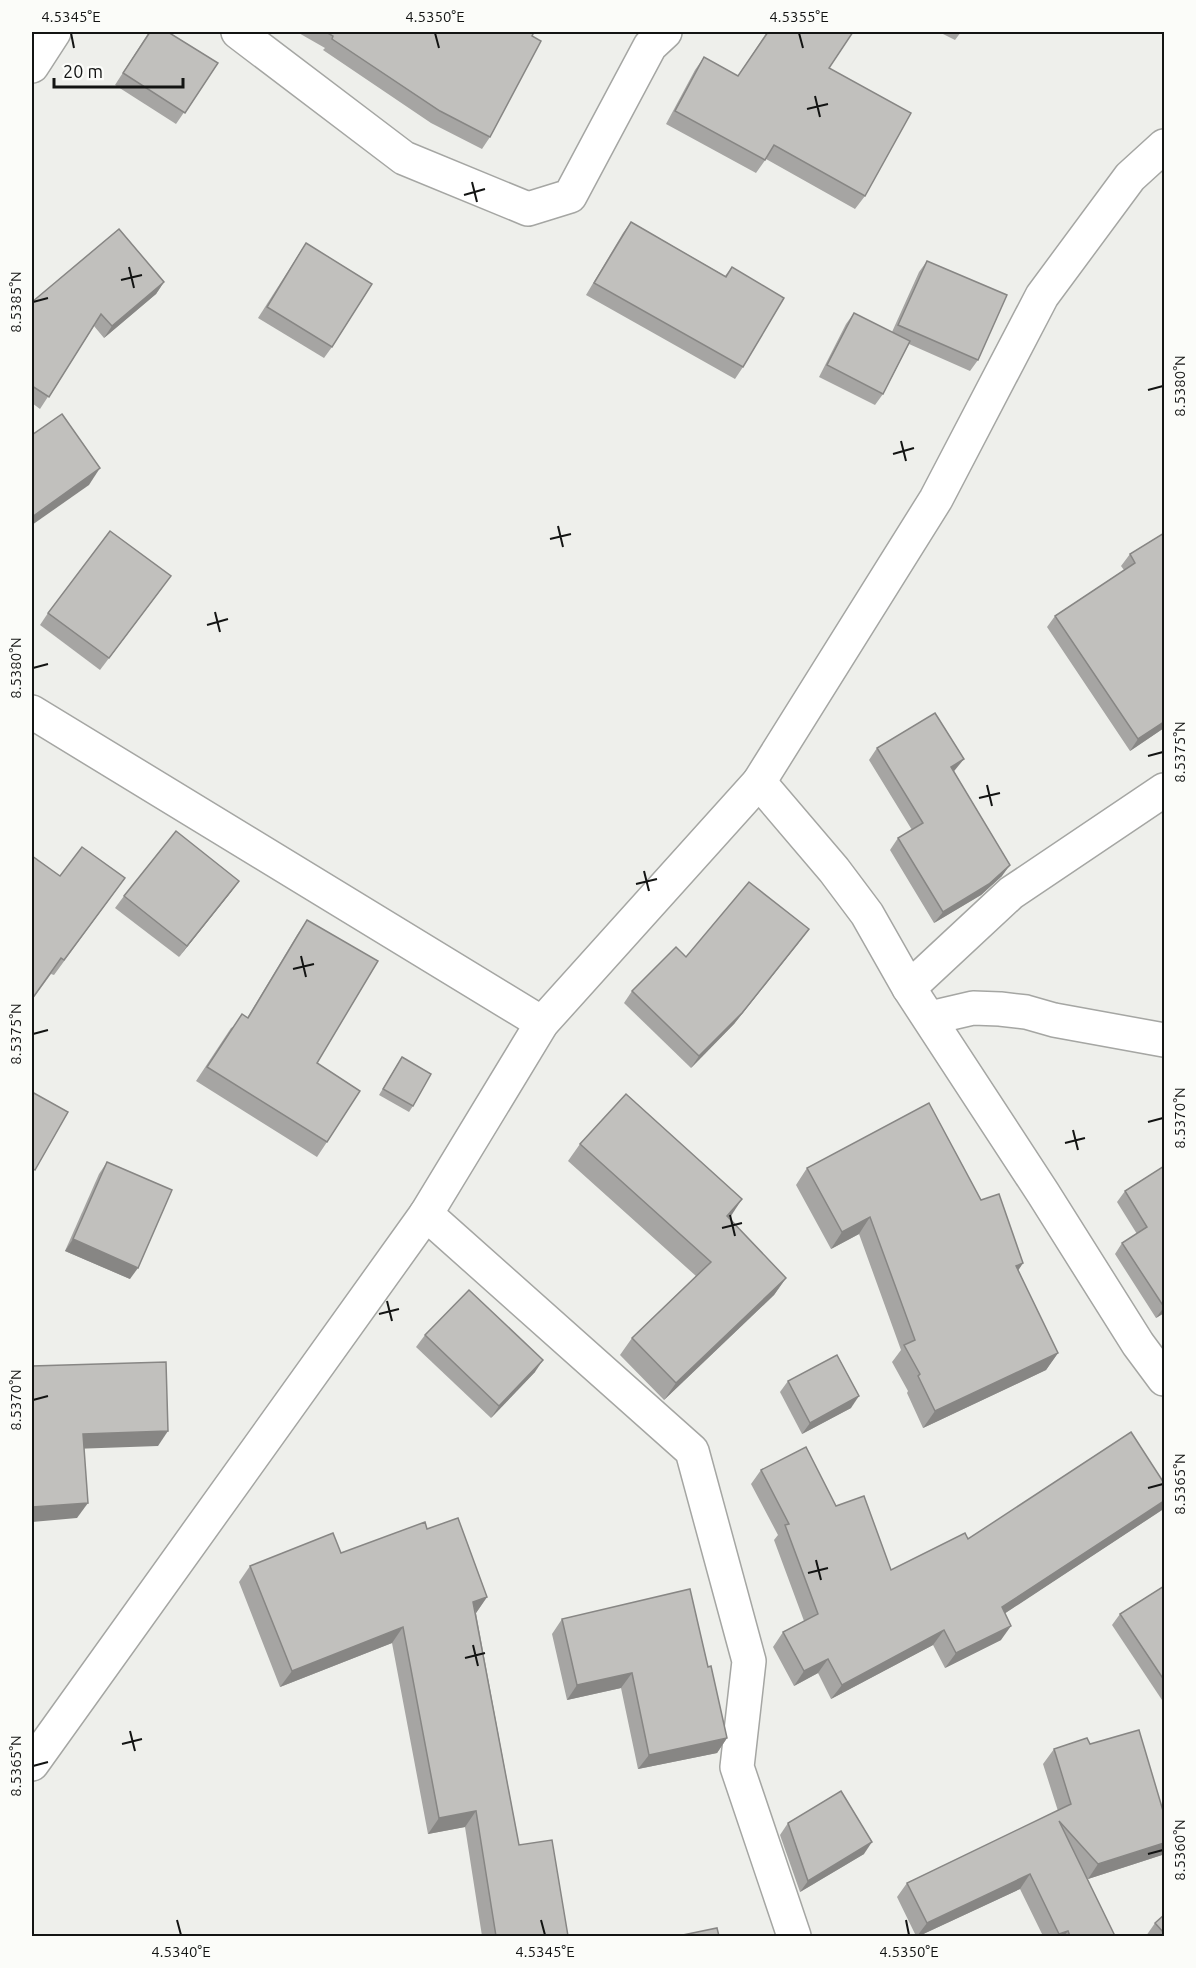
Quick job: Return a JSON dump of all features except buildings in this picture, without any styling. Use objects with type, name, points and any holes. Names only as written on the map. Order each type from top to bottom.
[{"type":"street","points":[[32,66],[54,32]]},
{"type":"street","points":[[238,32],[404,158],[528,209],[570,196],[650,46],[665,32]]},
{"type":"street","points":[[32,1764],[426,1214],[542,1023],[759,782],[936,499],[1042,296],[1130,177],[1164,146]]},
{"type":"street","points":[[32,712],[542,1023]]},
{"type":"street","points":[[759,782],[834,870],[867,914],[909,988],[1138,1344],[1164,1379]]},
{"type":"street","points":[[909,988],[1011,893],[1164,789]]},
{"type":"street","points":[[930,1018],[973,1008],[1000,1009],[1026,1012],[1054,1020],[1164,1040]]},
{"type":"street","points":[[426,1214],[692,1451],[749,1661],[738,1767],[794,1936]]}]
